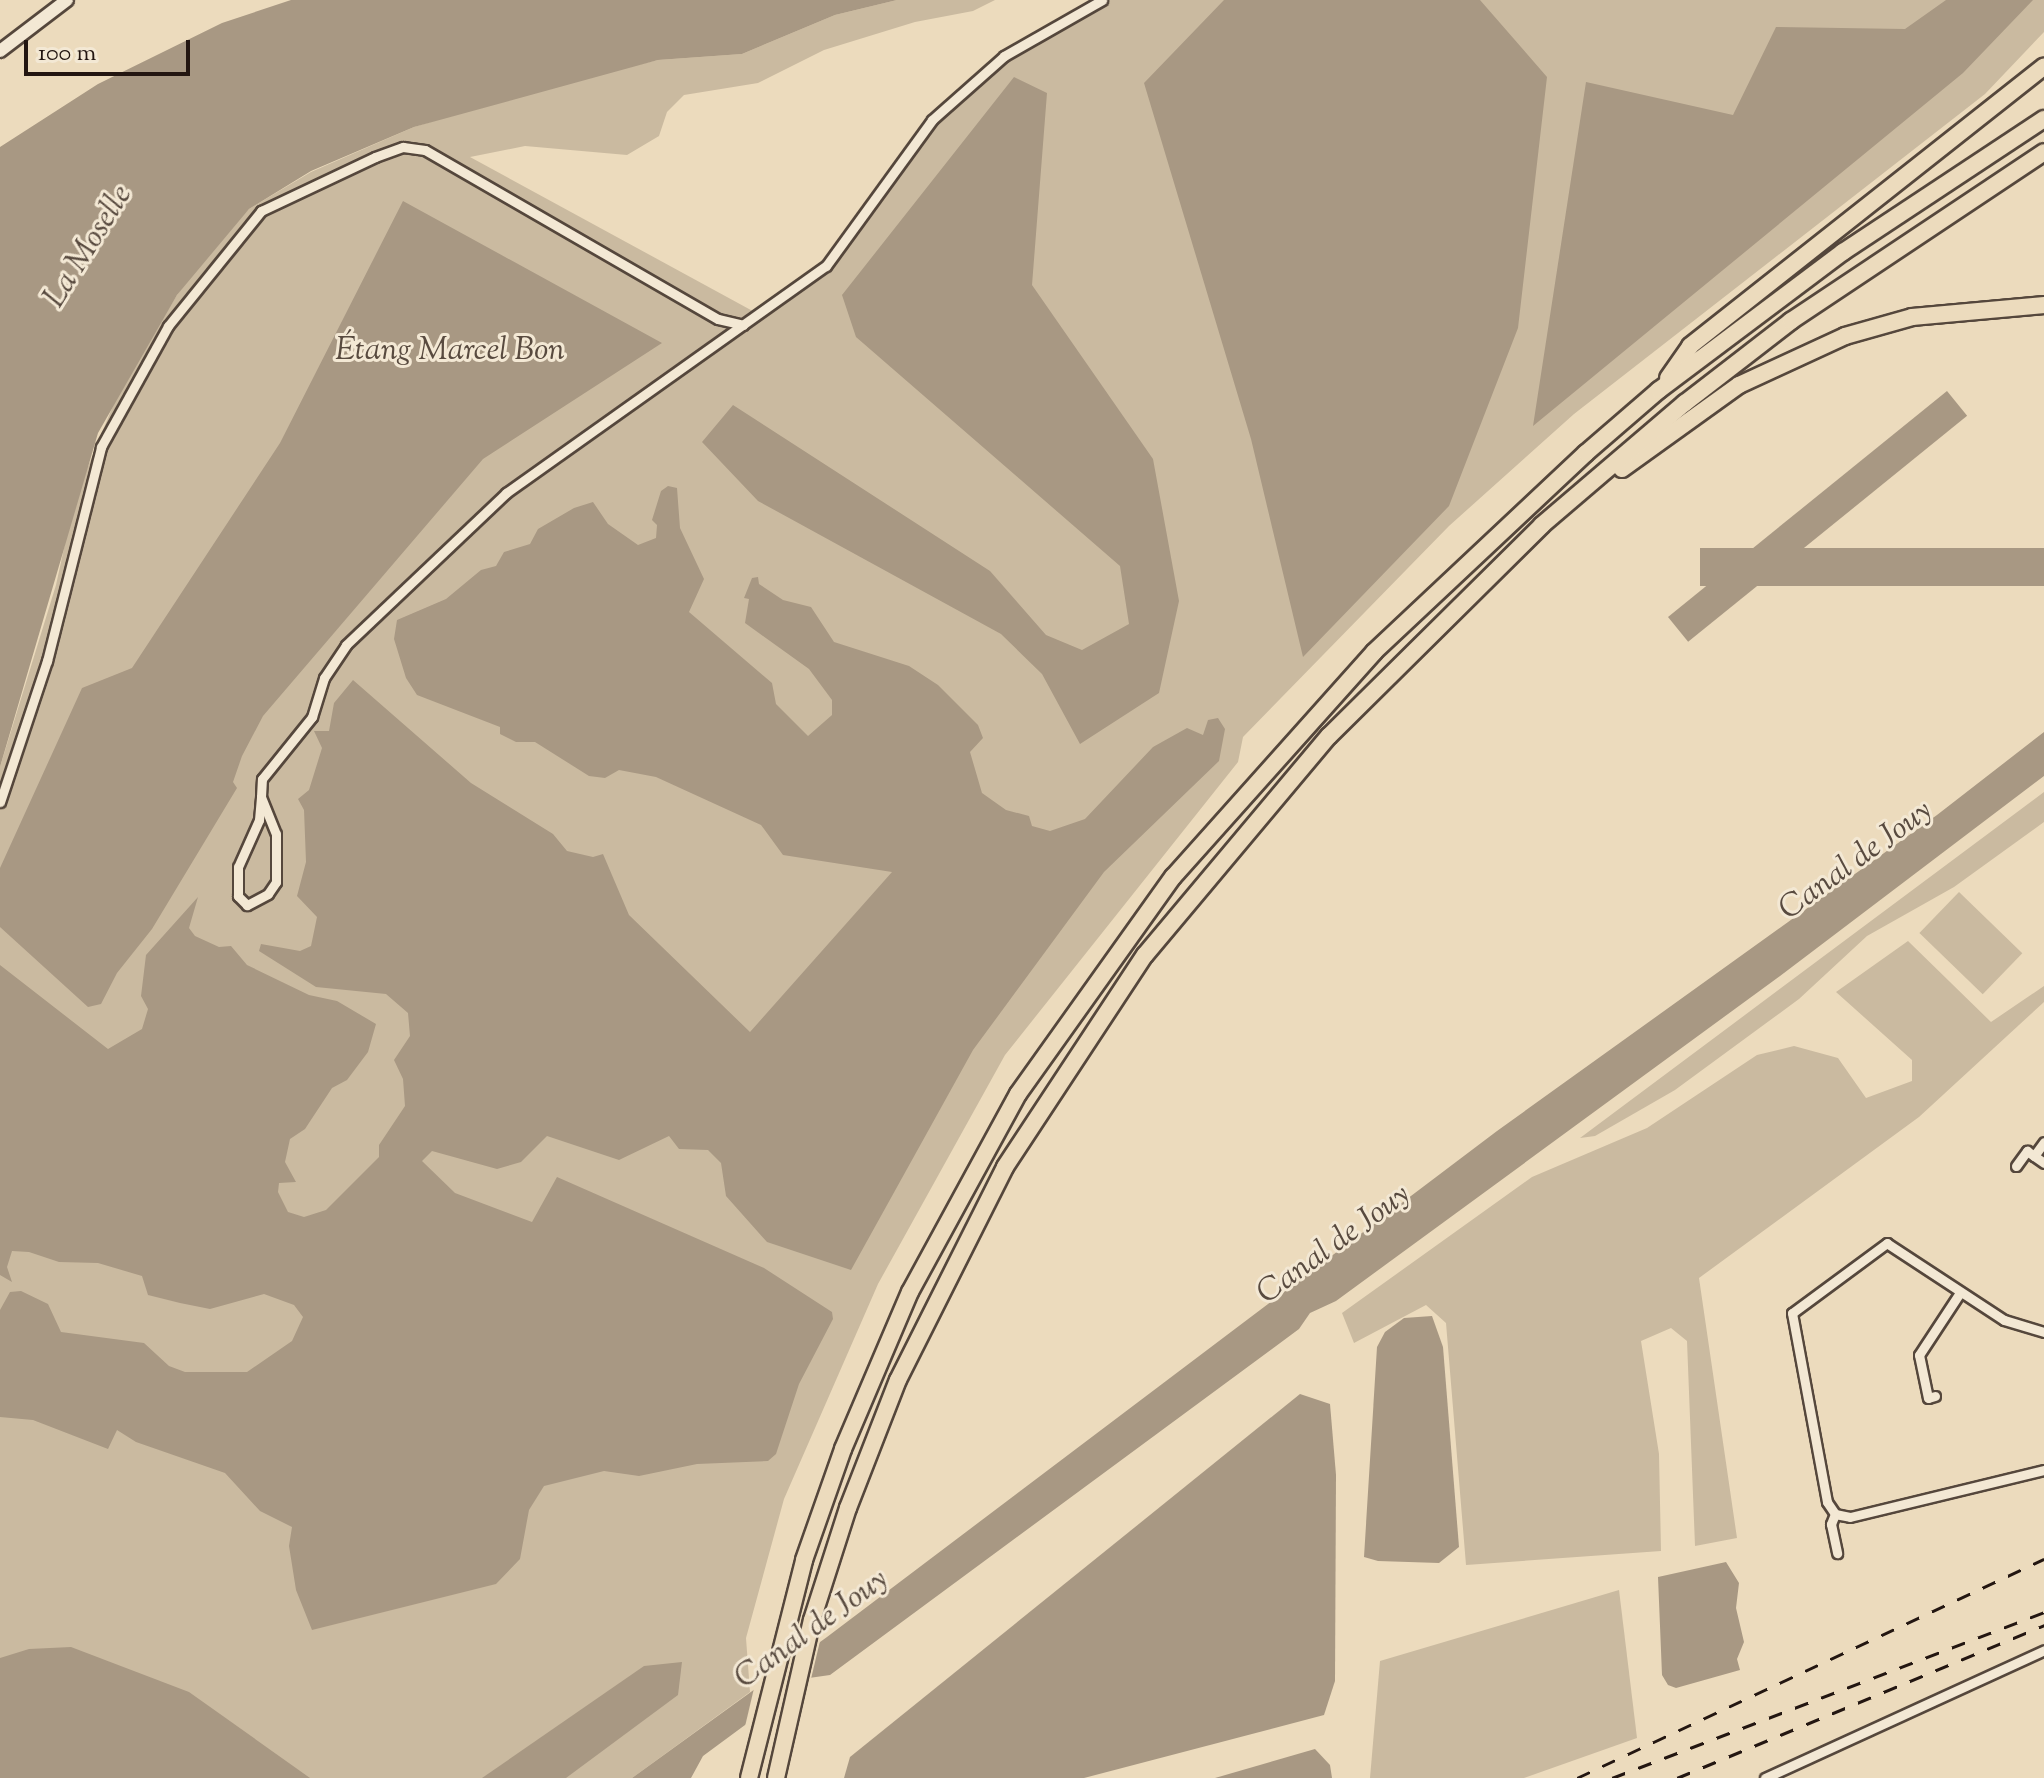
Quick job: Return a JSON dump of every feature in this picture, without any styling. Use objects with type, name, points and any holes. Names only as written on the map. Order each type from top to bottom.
[{"type":"highway","points":[[1659,390],[1690,346],[2044,66]]},
{"type":"highway","points":[[749,1778],[786,1621],[843,1449],[923,1263],[1018,1094],[1082,1000],[1173,877],[1318,710],[1486,542],[1659,390],[1843,252],[2044,118]]},
{"type":"highway","points":[[776,1778],[812,1620],[867,1457],[932,1304],[1005,1167],[1087,1037],[1145,955],[1277,793],[1396,665],[1542,525],[1685,403],[1791,321],[2044,152]]},
{"type":"highway","points":[[1542,525],[1715,400],[1802,353],[1912,317],[2044,305]]},
{"type":"main road","points":[[0,51],[67,0]]},
{"type":"street","points":[[261,797],[276,834],[276,882],[268,894],[247,905],[238,896],[238,867],[259,820],[262,779],[312,717],[324,678],[346,645],[506,493],[826,266],[932,120],[984,71],[1102,0]]},
{"type":"street","points":[[0,802],[47,661],[101,447],[168,326],[261,211],[375,157],[403,147],[425,150],[718,319],[743,325]]},
{"type":"street","points":[[2034,1156],[2044,1142]]},
{"type":"street","points":[[2016,1166],[2027,1151],[2044,1163]]},
{"type":"street","points":[[2044,1332],[2004,1320],[1959,1294],[1887,1243],[1792,1313],[1827,1502],[1835,1514],[1850,1517],[2044,1470]]},
{"type":"street","points":[[1935,1396],[1928,1398],[1919,1355],[1959,1294]]},
{"type":"street","points":[[1835,1514],[1831,1524],[1837,1553]]},
{"type":"street","points":[[1765,1778],[2044,1650]]},
{"type":"shaded area","points":[[897,0],[995,0],[973,11],[915,22],[824,50],[758,83],[684,95],[667,112],[659,136],[627,155],[525,146],[470,157],[760,315],[826,266],[932,120],[984,71],[1091,6],[1092,0],[2044,0],[2044,32],[1985,94],[1574,414],[1449,526],[1243,737],[1238,762],[1005,1055],[878,1284],[784,1499],[746,1638],[750,1692],[632,1778],[0,1778],[0,767],[56,585],[75,498],[122,384],[177,295],[222,234],[249,209],[311,172],[414,127],[545,87],[658,60],[742,54],[835,15]]},
{"type":"shaded area","points":[[2044,792],[2044,822],[1954,887],[1867,936],[1799,999],[1675,1090],[1595,1136],[1580,1138]]},
{"type":"shaded area","points":[[1959,892],[2022,953],[1983,994],[1919,933]]},
{"type":"shaded area","points":[[1908,941],[1991,1022],[2044,986],[2044,1002],[1919,1117],[1699,1278],[1737,1538],[1695,1546],[1687,1341],[1671,1328],[1641,1341],[1659,1454],[1661,1551],[1466,1565],[1446,1323],[1426,1305],[1354,1343],[1342,1313],[1532,1177],[1647,1128],[1757,1055],[1794,1046],[1838,1058],[1866,1098],[1912,1081],[1912,1060],[1836,992]]},
{"type":"shaded area","points":[[1619,1590],[1637,1738],[1524,1778],[1370,1778],[1380,1661]]},
{"type":"water","name":"La Moselle","points":[[291,0],[897,0],[835,15],[742,54],[658,60],[414,127],[311,171],[249,209],[177,295],[98,433],[0,767],[0,147],[98,84],[222,23]]},
{"type":"water","points":[[1224,0],[1480,0],[1547,77],[1518,328],[1449,506],[1303,657],[1251,439],[1144,83]]},
{"type":"water","points":[[1946,0],[2033,0],[1963,73],[1533,426],[1586,82],[1733,115],[1776,27],[1905,29]]},
{"type":"water","points":[[1014,77],[1047,93],[1032,285],[1153,459],[1179,601],[1159,693],[1080,744],[1042,674],[1001,634],[758,501],[702,442],[733,405],[990,571],[1046,635],[1082,650],[1129,624],[1120,566],[856,337],[842,295]]},
{"type":"water","name":"Étang Marcel Bon","points":[[403,201],[662,343],[483,459],[263,716],[242,756],[233,782],[237,788],[152,929],[117,973],[101,1004],[88,1007],[0,927],[0,868],[82,688],[132,668],[280,443]]},
{"type":"water","points":[[1947,391],[1967,416],[1688,642],[1668,617]]},
{"type":"water","points":[[668,486],[677,488],[680,528],[704,579],[689,612],[772,683],[776,704],[808,736],[832,715],[832,700],[809,669],[745,623],[749,599],[744,598],[752,578],[758,577],[759,584],[783,600],[811,607],[834,642],[909,666],[938,685],[978,725],[983,738],[970,752],[982,793],[1006,810],[1029,816],[1032,826],[1050,831],[1085,819],[1153,747],[1187,728],[1203,735],[1208,720],[1218,718],[1225,729],[1219,761],[1104,872],[973,1050],[851,1270],[767,1242],[726,1196],[721,1163],[708,1150],[679,1149],[669,1136],[619,1160],[547,1136],[521,1162],[497,1169],[432,1151],[422,1161],[455,1193],[532,1222],[557,1177],[764,1268],[832,1312],[833,1319],[799,1384],[776,1454],[768,1461],[697,1464],[639,1476],[604,1471],[544,1486],[529,1510],[520,1559],[496,1584],[312,1630],[296,1590],[289,1546],[292,1527],[260,1511],[225,1473],[136,1442],[117,1430],[108,1449],[33,1420],[0,1417],[0,1310],[10,1292],[21,1291],[48,1304],[61,1332],[144,1343],[169,1366],[185,1372],[247,1372],[292,1341],[303,1317],[294,1305],[264,1294],[210,1309],[180,1303],[148,1295],[142,1276],[98,1263],[59,1262],[29,1252],[12,1251],[7,1267],[12,1282],[0,1275],[0,965],[108,1049],[142,1029],[148,1009],[141,996],[146,955],[198,897],[189,928],[195,936],[219,947],[231,946],[247,965],[309,995],[337,1001],[376,1024],[368,1052],[347,1080],[332,1088],[305,1129],[290,1139],[285,1162],[296,1182],[279,1183],[278,1192],[288,1212],[304,1217],[326,1210],[379,1157],[379,1145],[405,1106],[403,1079],[394,1060],[410,1036],[408,1013],[386,994],[316,987],[259,951],[261,944],[300,951],[311,946],[317,917],[297,896],[306,862],[304,810],[298,799],[309,790],[322,748],[314,731],[329,731],[334,703],[353,680],[471,783],[553,834],[567,851],[593,857],[603,854],[629,915],[750,1032],[892,872],[783,855],[761,825],[656,777],[619,770],[605,778],[589,776],[535,742],[516,742],[500,734],[500,727],[417,695],[406,678],[394,639],[397,620],[446,599],[481,570],[496,566],[504,552],[530,544],[538,529],[574,508],[593,502],[608,524],[638,545],[656,538],[657,525],[652,520],[661,491]]},
{"type":"water","points":[[1700,548],[2044,548],[2044,586],[1700,586]]},
{"type":"water","points":[[2044,732],[2044,776],[1784,973],[1336,1301],[1310,1313],[1299,1329],[830,1675],[809,1678],[703,1756],[691,1778],[632,1778],[827,1637],[1497,1131],[1937,815]]},
{"type":"water","points":[[1432,1316],[1443,1347],[1459,1547],[1439,1563],[1378,1561],[1364,1557],[1377,1347],[1385,1332],[1404,1318]]},
{"type":"water","points":[[1300,1394],[1330,1404],[1336,1475],[1335,1681],[1324,1715],[1084,1778],[844,1778],[850,1757]]},
{"type":"water","points":[[1726,1562],[1739,1583],[1736,1608],[1744,1642],[1737,1659],[1740,1670],[1676,1688],[1668,1685],[1662,1675],[1658,1577]]},
{"type":"water","points":[[71,1647],[189,1692],[310,1778],[0,1778],[0,1658],[29,1649]]},
{"type":"water","points":[[682,1662],[678,1695],[566,1778],[482,1778],[644,1666]]},
{"type":"water","points":[[1315,1749],[1330,1765],[1332,1778],[1215,1778]]},
{"type":"pier","points":[[821,1637],[810,1683],[743,1735],[755,1684]]},
{"type":"railway","points":[[1577,1778],[2044,1559]]},
{"type":"railway","points":[[1612,1778],[2044,1612]]},
{"type":"railway","points":[[1677,1778],[2044,1625]]},
{"type":"water label","name":"Canal de Jouy","points":[[1856,861]]},
{"type":"water label","name":"Canal de Jouy","points":[[1334,1245]]},
{"type":"water label","name":"Canal de Jouy","points":[[812,1630]]}]
